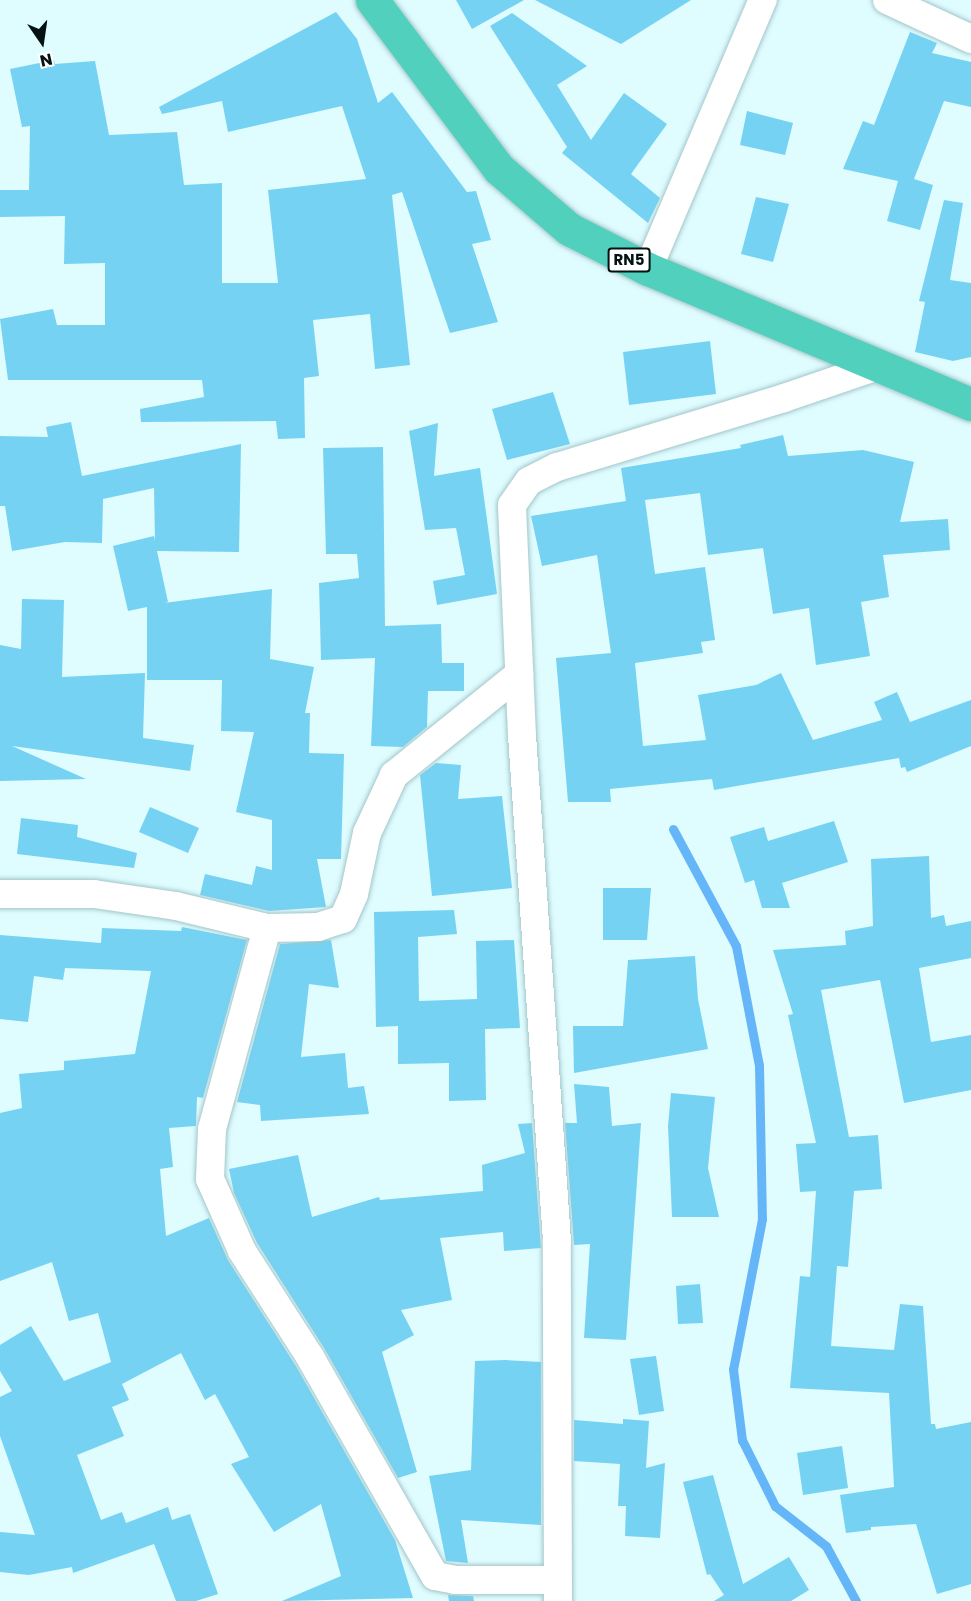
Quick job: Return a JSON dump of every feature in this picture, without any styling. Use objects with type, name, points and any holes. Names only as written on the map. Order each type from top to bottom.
[{"type":"highway","name":"RN5","points":[[372,0],[499,169],[569,229],[648,269],[875,367],[971,404]]},
{"type":"street","points":[[648,269],[763,0]]},
{"type":"street","points":[[887,0],[971,39]]},
{"type":"street","points":[[267,928],[212,1129],[210,1179],[242,1251],[310,1357],[435,1576],[558,1590],[557,1241],[519,674],[512,505],[530,481],[597,453],[784,398],[875,367]]},
{"type":"street","points":[[0,894],[94,894],[227,916],[267,928],[318,927],[343,919],[354,894],[377,804],[394,775],[519,674]]},
{"type":"building","points":[[456,0],[524,0],[472,29]]},
{"type":"building","points":[[535,0],[691,0],[621,44]]},
{"type":"building","points":[[336,12],[357,39],[378,103],[392,92],[467,192],[476,191],[491,240],[472,244],[498,322],[450,333],[402,192],[392,195],[410,365],[375,369],[370,314],[313,320],[319,376],[304,378],[305,438],[278,439],[276,421],[141,422],[140,409],[204,397],[202,380],[8,380],[0,319],[53,309],[57,325],[105,325],[105,263],[64,264],[65,216],[0,217],[0,190],[29,190],[30,126],[22,127],[10,69],[54,60],[55,64],[95,61],[109,135],[177,132],[184,185],[222,183],[222,283],[278,283],[268,190],[366,179],[342,106],[228,132],[222,101],[162,114],[159,107]]},
{"type":"building","points":[[512,13],[587,66],[557,85],[591,140],[624,93],[667,124],[631,174],[660,198],[648,223],[562,153],[567,147],[490,26]]},
{"type":"building","points":[[910,32],[937,43],[932,53],[971,62],[971,107],[944,101],[914,179],[933,185],[920,230],[887,221],[898,181],[843,169],[863,121],[874,125]]},
{"type":"building","points":[[747,111],[793,123],[785,155],[740,145]]},
{"type":"building","points":[[756,197],[789,204],[773,262],[741,254]]},
{"type":"building","points":[[944,200],[963,203],[950,280],[971,283],[971,357],[953,361],[915,352],[925,302],[919,301]]},
{"type":"building","points":[[710,341],[716,394],[629,405],[623,352]]},
{"type":"building","points":[[553,392],[570,444],[507,460],[492,409]]},
{"type":"building","points":[[71,422],[82,476],[241,444],[239,552],[157,551],[168,602],[164,603],[272,589],[270,659],[314,667],[305,713],[310,713],[309,753],[344,754],[341,859],[317,859],[326,907],[269,911],[200,895],[205,874],[252,885],[256,866],[272,870],[272,820],[236,812],[254,732],[221,731],[222,680],[147,680],[147,607],[128,611],[113,546],[154,536],[155,541],[154,488],[103,499],[102,543],[65,542],[12,551],[5,506],[0,506],[0,436],[48,437],[46,427]]},
{"type":"building","points":[[438,423],[434,476],[480,468],[497,594],[437,605],[433,581],[465,575],[456,528],[425,530],[409,431]]},
{"type":"building","points":[[783,435],[788,456],[863,450],[914,462],[900,522],[948,519],[950,550],[883,555],[889,597],[861,602],[870,656],[816,665],[809,608],[773,614],[763,548],[708,555],[700,493],[645,500],[655,574],[705,567],[715,640],[701,642],[703,653],[635,663],[643,746],[706,740],[698,695],[756,685],[781,673],[813,740],[882,720],[874,702],[897,692],[910,722],[971,700],[971,746],[907,772],[905,767],[901,768],[899,758],[714,790],[712,779],[610,789],[611,802],[568,802],[556,658],[611,653],[597,555],[542,566],[531,516],[626,501],[621,468],[741,448],[740,445]]},
{"type":"building","points":[[383,447],[385,626],[441,624],[442,663],[464,663],[464,691],[428,691],[427,727],[403,747],[371,746],[375,658],[321,660],[319,583],[359,578],[357,554],[326,554],[323,448]]},
{"type":"building","points":[[22,599],[64,600],[62,677],[145,673],[143,738],[194,745],[190,771],[12,746],[86,779],[0,781],[0,645],[21,649]]},
{"type":"building","points":[[436,763],[461,765],[458,799],[502,796],[512,888],[432,896],[420,775]]},
{"type":"building","points":[[150,807],[199,828],[188,853],[139,832]]},
{"type":"building","points":[[21,818],[78,825],[77,837],[137,853],[134,868],[17,854]]},
{"type":"building","points":[[834,821],[848,862],[782,883],[790,908],[762,908],[754,880],[745,883],[730,837],[764,827],[768,841]]},
{"type":"building","points":[[929,856],[931,918],[944,915],[946,926],[971,921],[971,958],[919,968],[931,1042],[971,1035],[971,1090],[904,1103],[880,980],[821,990],[849,1137],[878,1135],[882,1189],[854,1191],[848,1267],[837,1266],[831,1346],[894,1350],[900,1304],[923,1306],[931,1424],[935,1424],[936,1429],[971,1422],[971,1584],[937,1594],[916,1524],[871,1527],[871,1530],[846,1533],[840,1495],[894,1487],[889,1393],[790,1388],[800,1276],[810,1277],[816,1191],[800,1192],[796,1144],[816,1143],[788,1015],[793,1014],[773,950],[846,945],[845,931],[873,926],[871,859]]},
{"type":"building","points":[[603,888],[651,888],[647,940],[603,940]]},
{"type":"building","points":[[454,910],[457,934],[418,937],[419,1001],[477,999],[476,941],[514,940],[520,1028],[485,1029],[486,1100],[449,1101],[449,1063],[398,1064],[398,1026],[376,1027],[374,912]]},
{"type":"building","points":[[182,927],[247,940],[203,1098],[197,1097],[196,1126],[169,1128],[173,1167],[160,1169],[166,1236],[209,1218],[228,1260],[296,1366],[395,1540],[413,1598],[282,1601],[341,1576],[321,1504],[274,1532],[231,1464],[249,1457],[215,1394],[205,1400],[181,1353],[122,1384],[129,1400],[112,1407],[124,1436],[77,1455],[101,1520],[122,1512],[126,1523],[168,1507],[172,1520],[190,1514],[218,1594],[196,1601],[176,1601],[154,1544],[73,1573],[72,1567],[29,1575],[0,1572],[0,1532],[35,1535],[0,1436],[0,1397],[12,1391],[0,1371],[0,1345],[31,1326],[64,1381],[111,1362],[98,1313],[69,1321],[52,1262],[0,1281],[0,1113],[22,1108],[19,1074],[64,1070],[64,1061],[135,1054],[151,971],[65,968],[63,980],[34,976],[28,1022],[0,1019],[0,935],[101,943],[102,928],[181,931]]},
{"type":"building","points":[[331,940],[339,988],[309,984],[301,1057],[345,1053],[348,1088],[364,1086],[369,1114],[261,1121],[260,1105],[237,1102],[280,944]]},
{"type":"building","points":[[695,956],[698,999],[708,1049],[574,1073],[573,1026],[623,1026],[628,960]]},
{"type":"building","points":[[574,1084],[609,1087],[612,1126],[641,1123],[626,1340],[584,1338],[590,1244],[574,1245],[565,1123],[577,1123]]},
{"type":"building","points":[[671,1093],[715,1097],[708,1168],[719,1217],[672,1217],[668,1126]]},
{"type":"building","points":[[532,1123],[541,1248],[504,1251],[503,1232],[440,1238],[452,1300],[401,1310],[414,1335],[382,1352],[417,1472],[398,1478],[324,1348],[257,1243],[234,1193],[229,1169],[298,1155],[312,1217],[379,1197],[380,1200],[483,1191],[482,1165],[525,1153],[518,1124]]},
{"type":"building","points":[[700,1284],[703,1323],[678,1324],[676,1286]]},
{"type":"building","points":[[656,1356],[664,1411],[639,1415],[630,1359]]},
{"type":"building","points":[[475,1361],[541,1362],[541,1525],[461,1520],[468,1563],[446,1561],[429,1476],[471,1470]]},
{"type":"building","points":[[623,1419],[649,1421],[646,1468],[665,1463],[660,1538],[625,1536],[626,1506],[618,1506],[620,1464],[574,1461],[574,1420],[623,1424]]},
{"type":"building","points":[[842,1446],[848,1488],[803,1495],[797,1453]]},
{"type":"building","points":[[713,1475],[743,1584],[789,1557],[809,1590],[791,1601],[714,1601],[724,1595],[710,1574],[707,1575],[683,1482]]},
{"type":"building","points":[[448,1595],[473,1596],[474,1601],[449,1601]]},
{"type":"waterway","points":[[673,829],[736,946],[759,1065],[762,1219],[733,1369],[742,1440],[775,1506],[826,1546],[856,1601]]}]
